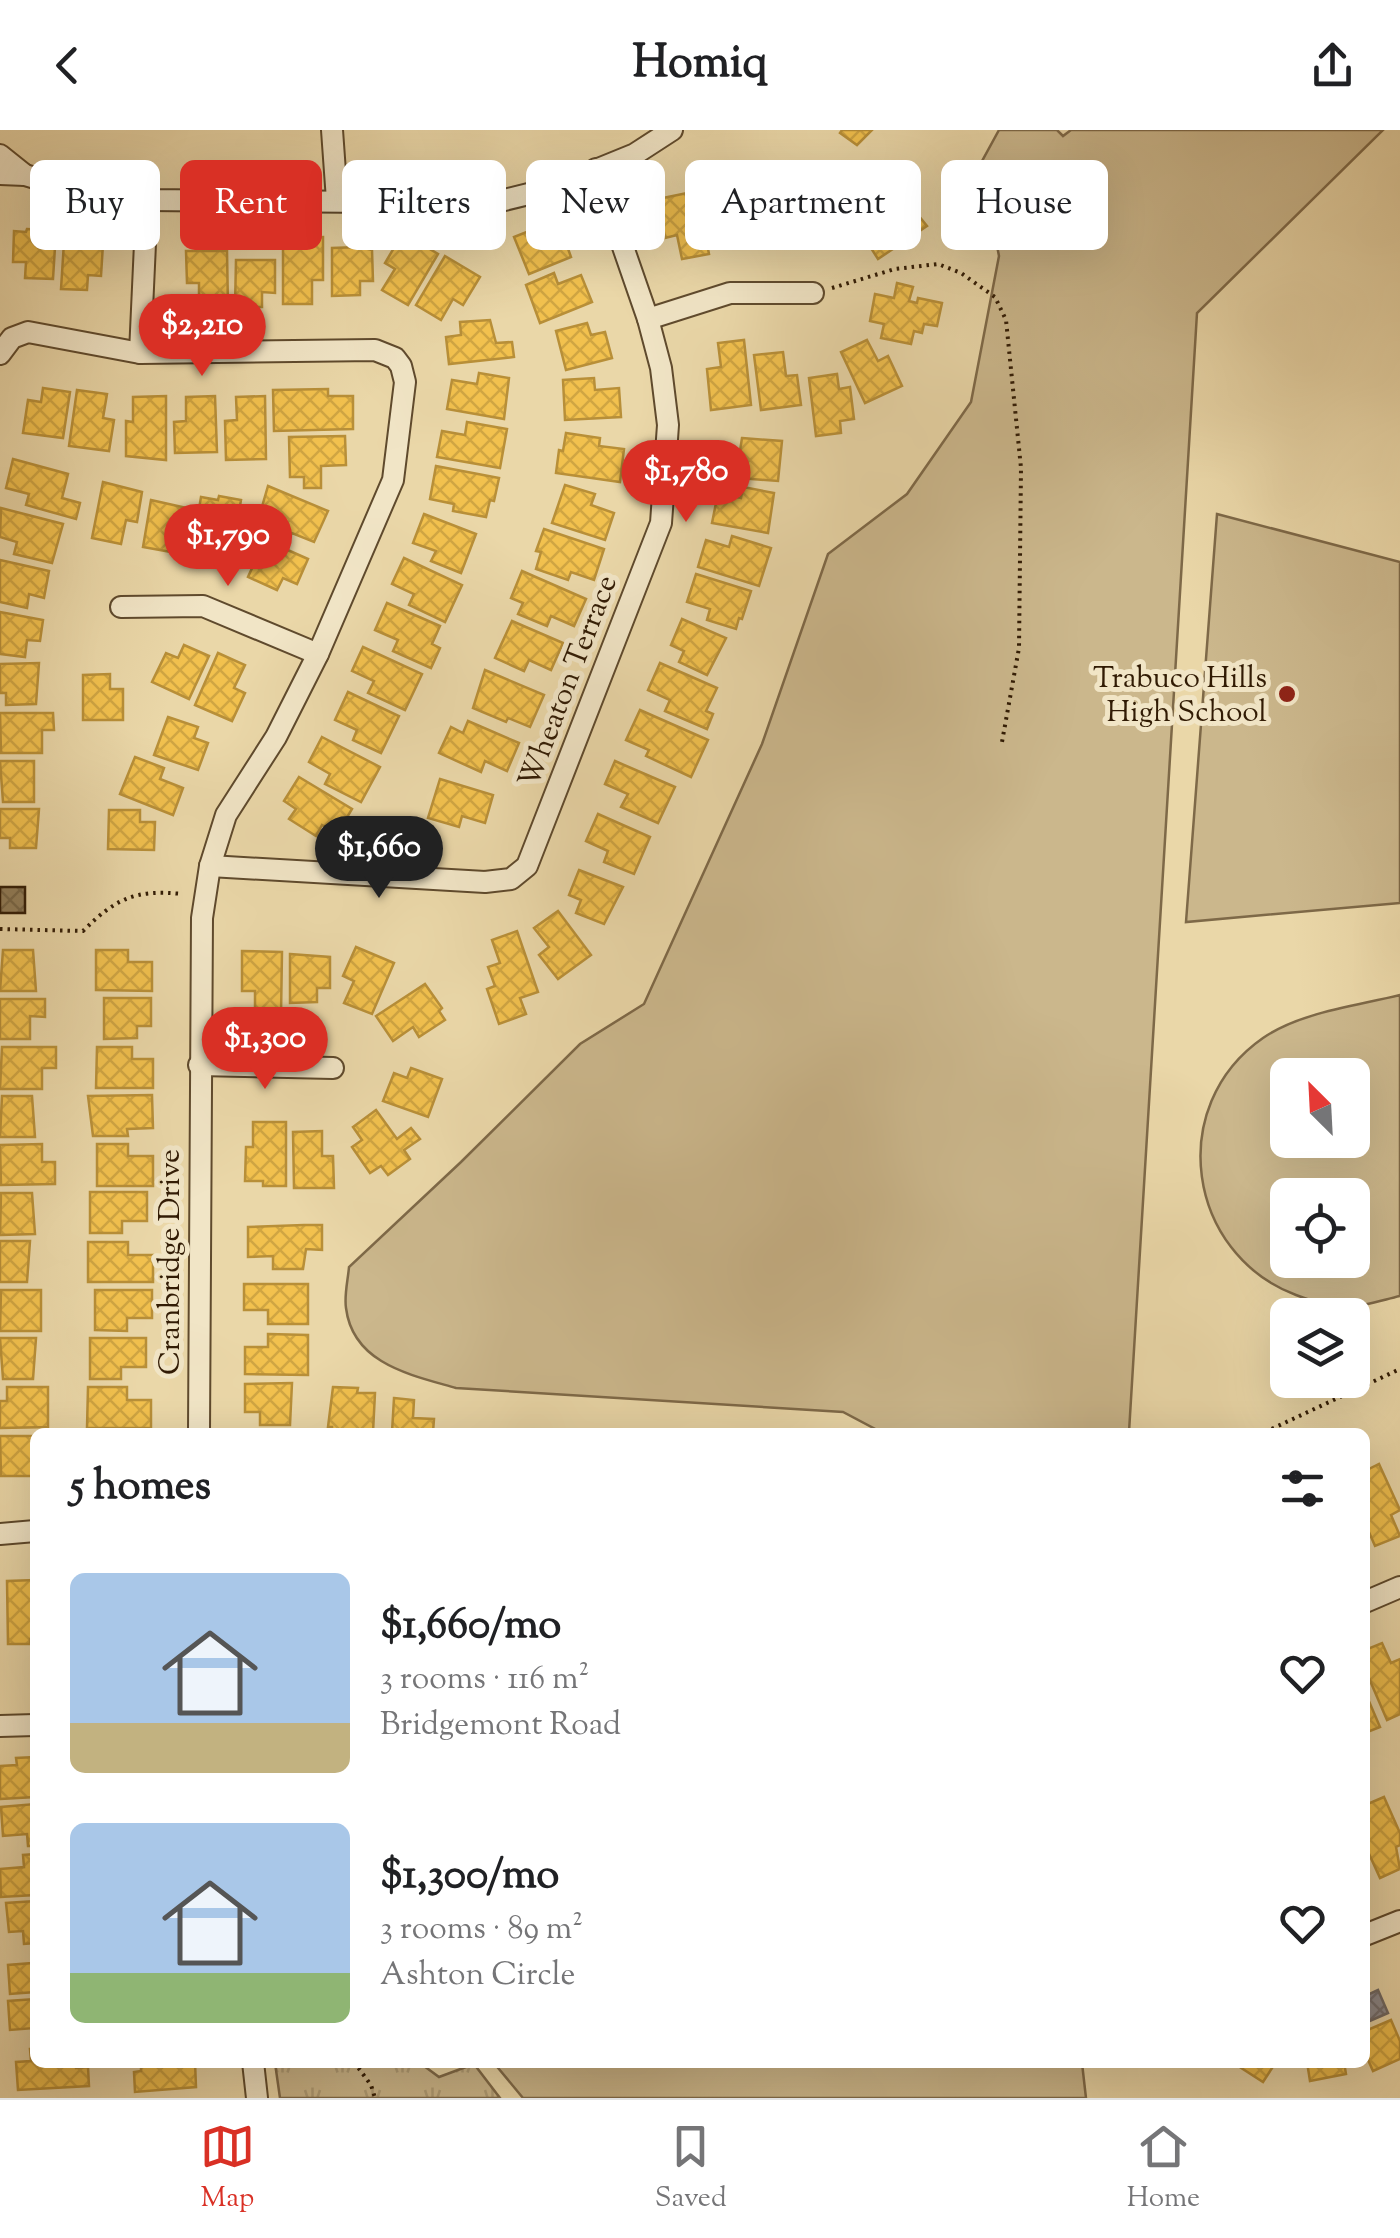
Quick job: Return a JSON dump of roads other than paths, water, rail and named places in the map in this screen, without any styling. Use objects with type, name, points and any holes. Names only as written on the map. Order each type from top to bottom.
[{"type":"street","points":[[332,130],[337,200]]},
{"type":"street","points":[[619,160],[672,130]]},
{"type":"street","points":[[0,155],[25,175]]},
{"type":"street","points":[[0,174],[30,176]]},
{"type":"street","points":[[160,200],[492,203],[526,195]]},
{"type":"street","points":[[6,346],[28,332],[140,353],[145,250]]},
{"type":"street","name":"Wheaton Terrace","points":[[210,866],[485,882],[512,879],[527,866],[661,523],[668,425],[648,319],[624,250]]},
{"type":"street","points":[[648,319],[730,293],[812,294]]},
{"type":"street","name":"Cranbridge Drive","points":[[140,353],[375,350],[395,358],[402,366],[406,382],[392,480],[318,654],[276,737],[226,815],[210,866],[202,918],[199,1064],[199,1428]]},
{"type":"street","points":[[121,607],[203,606],[318,654]]},
{"type":"street","points":[[199,1064],[333,1068]]},
{"type":"street","points":[[0,1534],[30,1532]]},
{"type":"street","points":[[1370,1600],[1400,1588]]},
{"type":"street","points":[[0,1726],[30,1725]]},
{"type":"street","points":[[1370,1934],[1400,1921]]},
{"type":"street","points":[[254,2068],[258,2098]]},
{"type":"place","name":"Trabuco Hills High School","points":[[1287,694]]}]
